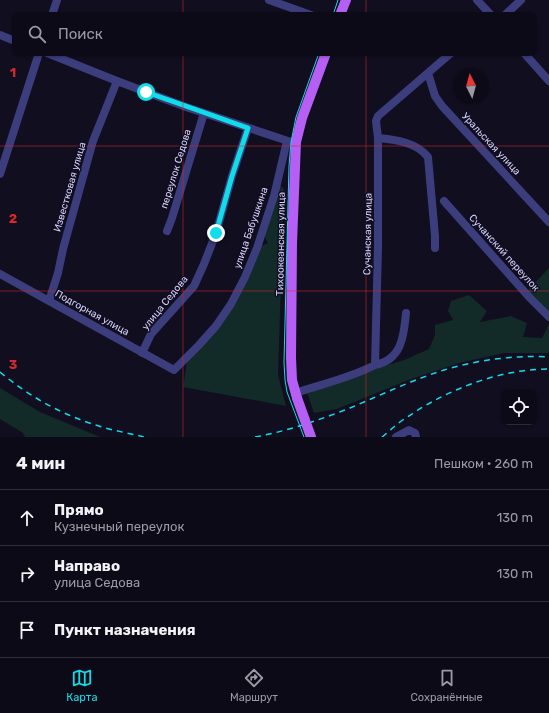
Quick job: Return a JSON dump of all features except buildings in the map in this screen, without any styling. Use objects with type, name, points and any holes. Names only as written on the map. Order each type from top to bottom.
[{"type":"main road","points":[[341,12],[346,0]]},
{"type":"main road","name":"Тихоокеанская улица","points":[[310,437],[292,380],[292,142],[325,56]]},
{"type":"street","points":[[53,12],[57,0]]},
{"type":"street","points":[[269,0],[303,12]]},
{"type":"street","points":[[477,0],[488,12]]},
{"type":"street","points":[[508,12],[521,0]]},
{"type":"street","points":[[0,35],[12,39]]},
{"type":"street","points":[[0,174],[38,56]]},
{"type":"street","points":[[54,56],[204,113],[292,142]]},
{"type":"street","name":"Сучанская улица","points":[[374,365],[378,247],[378,138],[376,121],[378,116],[448,56]]},
{"type":"street","points":[[527,56],[549,81]]},
{"type":"street","name":"Уральская улица","points":[[428,73],[435,96],[442,106],[549,222]]},
{"type":"street","name":"Известковая улица","points":[[49,301],[58,273],[62,249],[93,141],[117,81]]},
{"type":"street","name":"переулок Седова","points":[[167,231],[204,113]]},
{"type":"street","name":"улица Седова","points":[[142,353],[151,334],[194,286],[216,233],[232,176],[248,128]]},
{"type":"street","points":[[378,138],[414,145],[428,157],[435,248]]},
{"type":"street","name":"улица Бабушкина","points":[[174,370],[216,326],[231,304],[257,248],[292,142]]},
{"type":"street","name":"Сучанский переулок","points":[[444,201],[530,298],[549,317]]},
{"type":"street","name":"Подгорная улица","points":[[0,274],[174,370]]},
{"type":"street","points":[[296,396],[321,384],[352,376],[391,357],[398,350],[402,342],[406,313]]},
{"type":"street","points":[[396,437],[409,430],[415,433],[416,437]]},
{"type":"green space","points":[[280,185],[284,189],[278,375],[286,406],[183,387],[187,362],[218,328],[259,247],[268,243],[263,234]]},
{"type":"green space","points":[[549,268],[549,312],[527,291]]},
{"type":"green space","points":[[469,295],[487,311],[480,322],[511,316],[527,323],[523,337],[542,338],[549,324],[549,353],[504,353],[459,363],[411,379],[337,409],[314,413],[306,389],[404,360],[429,349],[435,335],[435,325],[453,320],[448,311],[451,301]]},
{"type":"green space","points":[[0,388],[40,412],[100,437],[25,437],[23,433],[0,419]]},
{"type":"tram line","points":[[334,12],[338,0]]},
{"type":"tram line","points":[[304,437],[287,392],[284,362],[289,166],[291,142],[296,117],[318,56]]},
{"type":"railway","points":[[255,437],[279,432],[315,421],[350,408],[420,378],[457,366],[509,358],[549,357]]},
{"type":"railway","points":[[382,437],[400,422],[422,408],[456,390],[492,377],[530,370],[549,369]]},
{"type":"railway","points":[[0,372],[35,397],[59,411],[85,422],[144,437]]},
{"type":"route","points":[[146,92],[248,128],[232,176],[216,233]]}]
